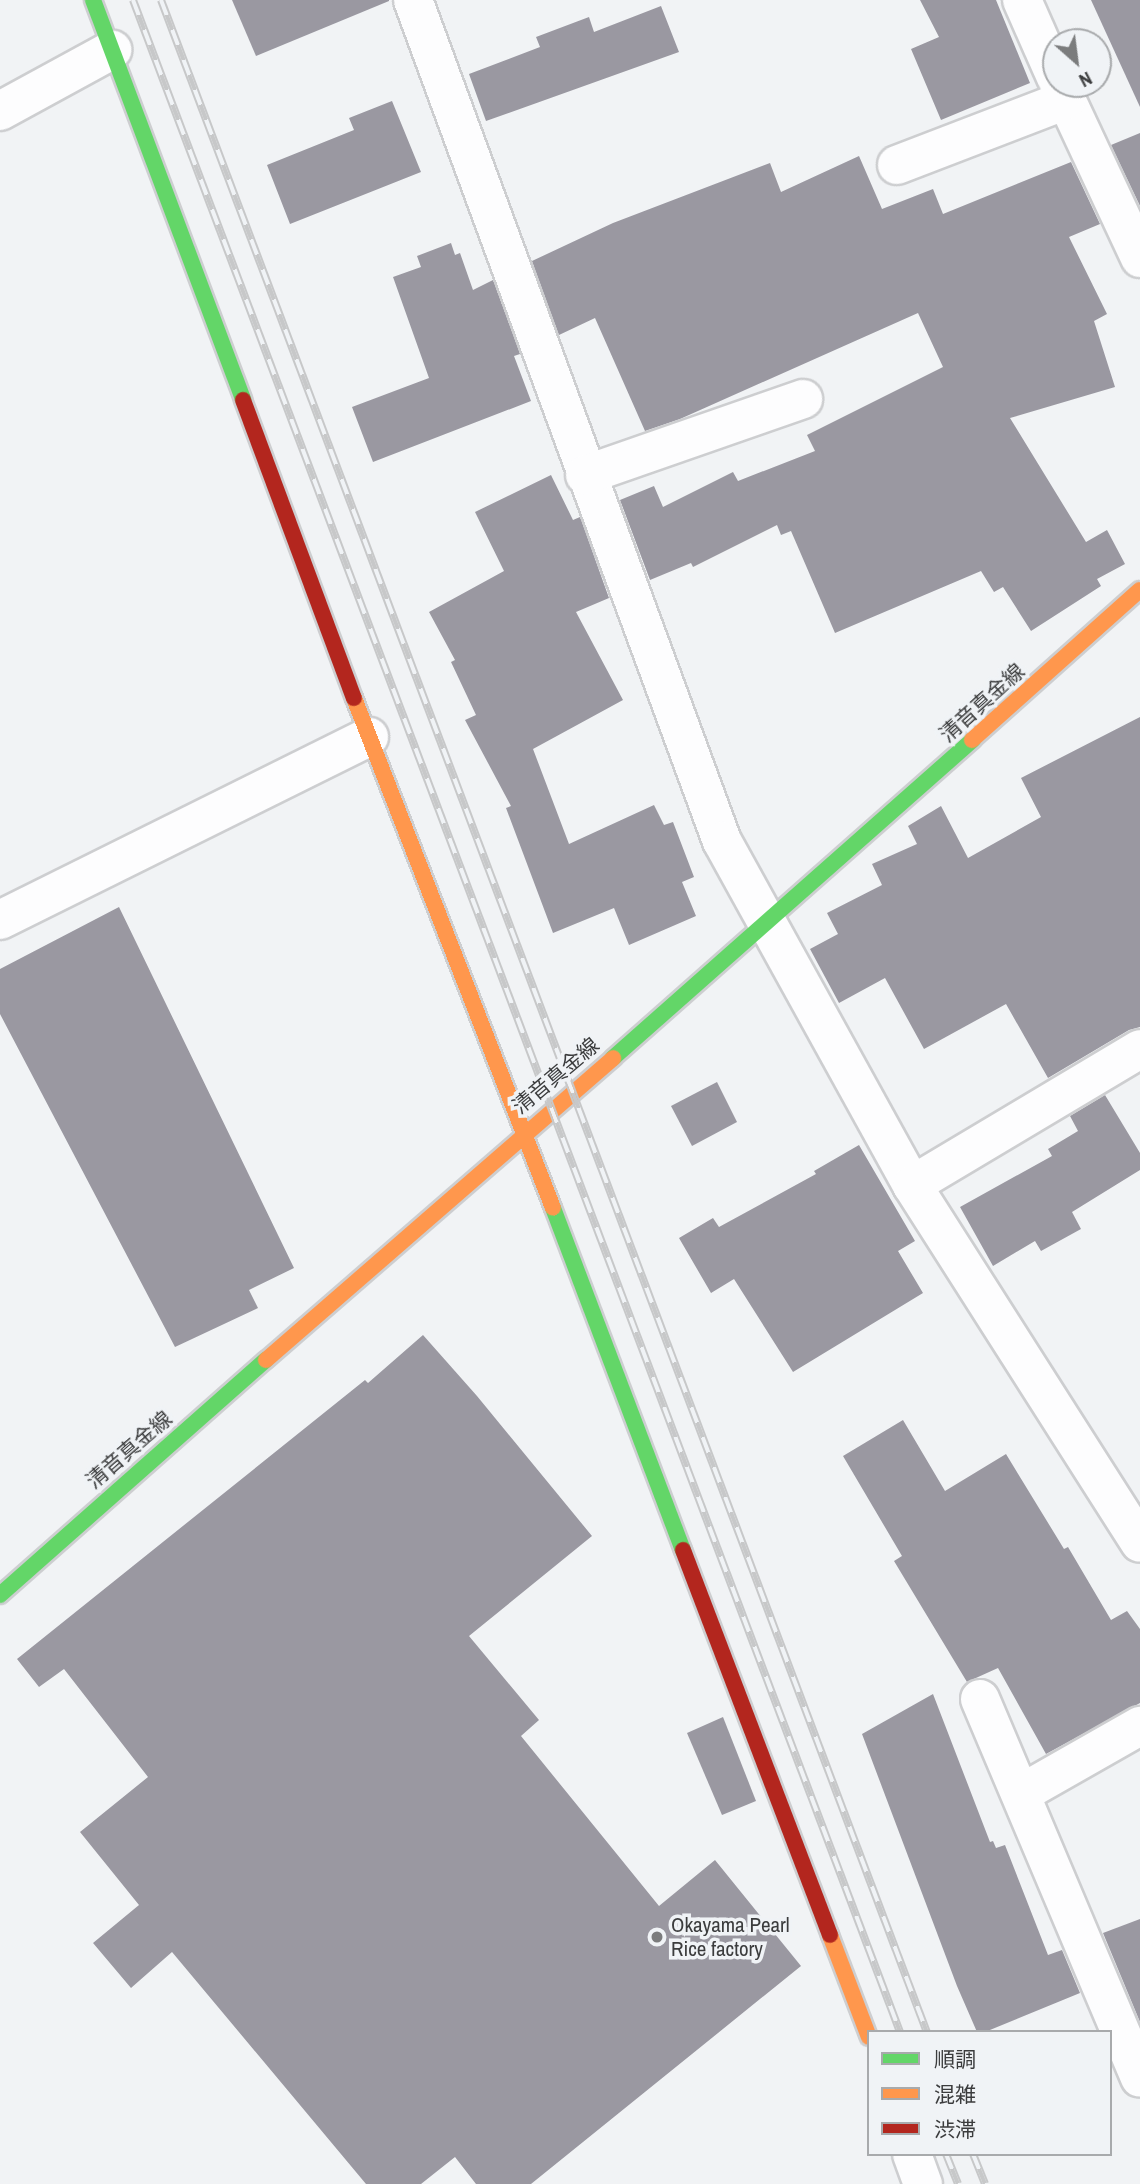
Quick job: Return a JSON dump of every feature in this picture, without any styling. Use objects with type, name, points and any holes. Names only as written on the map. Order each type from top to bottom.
[{"type":"street","points":[[93,0],[369,737],[524,1132],[867,2032]]},
{"type":"street","points":[[413,0],[722,841],[912,1185],[1140,1543]]},
{"type":"street","points":[[1022,0],[1042,46]]},
{"type":"street","points":[[0,111],[112,50]]},
{"type":"street","points":[[897,165],[1042,96]]},
{"type":"street","points":[[1065,98],[1140,258]]},
{"type":"street","points":[[586,475],[803,399]]},
{"type":"street","name":"清音真金線","points":[[0,1595],[45,1552],[766,923],[1140,590]]},
{"type":"street","points":[[0,920],[369,737]]},
{"type":"street","points":[[912,1185],[1140,1049]]},
{"type":"street","points":[[980,1699],[1022,1793],[1140,2078]]},
{"type":"street","points":[[1022,1793],[1140,1726]]},
{"type":"street","points":[[913,2156],[923,2184]]},
{"type":"building","points":[[232,0],[389,0],[389,1],[256,56]]},
{"type":"building","points":[[920,0],[996,0],[1030,83],[941,120],[911,49],[939,37]]},
{"type":"building","points":[[1091,0],[1140,0],[1140,107],[1112,46],[1112,28],[1104,28]]},
{"type":"building","points":[[661,6],[679,52],[486,121],[469,74],[540,47],[536,37],[589,17],[594,32]]},
{"type":"building","points":[[392,101],[421,172],[290,224],[267,165],[354,130],[349,118]]},
{"type":"building","points":[[1140,133],[1140,206],[1111,145]]},
{"type":"building","points":[[859,156],[882,209],[933,189],[943,214],[1071,162],[1100,224],[1069,237],[1107,314],[1094,321],[1115,387],[1010,418],[1086,542],[1107,530],[1125,564],[1097,579],[1101,586],[1031,631],[1003,587],[994,592],[981,571],[835,633],[791,531],[781,535],[777,525],[693,567],[691,563],[650,580],[620,500],[654,486],[663,507],[733,472],[738,481],[815,451],[807,435],[943,367],[918,313],[680,419],[645,431],[595,318],[559,335],[532,261],[613,223],[770,163],[781,192]]},
{"type":"building","points":[[451,243],[455,255],[460,253],[473,290],[493,280],[520,354],[514,356],[531,401],[373,462],[352,407],[429,378],[393,277],[421,267],[417,256]]},
{"type":"building","points":[[551,475],[573,520],[580,517],[609,598],[576,612],[623,700],[533,749],[569,844],[654,805],[664,825],[673,822],[694,877],[682,882],[696,916],[629,945],[614,908],[553,933],[506,808],[511,806],[465,720],[476,715],[451,662],[455,660],[429,612],[504,571],[475,512]]},
{"type":"building","points":[[1140,717],[1140,1027],[1129,1030],[1048,1078],[1006,1004],[924,1049],[885,978],[839,1003],[810,949],[838,934],[827,913],[882,885],[872,864],[917,844],[908,826],[941,806],[968,858],[1041,817],[1021,778]]},
{"type":"building","points":[[119,907],[294,1268],[249,1290],[258,1308],[175,1347],[0,1014],[0,969]]},
{"type":"building","points":[[717,1082],[737,1122],[692,1146],[671,1106]]},
{"type":"building","points":[[1105,1095],[1140,1153],[1140,1170],[1072,1212],[1081,1229],[1041,1251],[1035,1241],[993,1266],[960,1207],[1052,1156],[1048,1149],[1078,1131],[1070,1116]]},
{"type":"building","points":[[859,1145],[915,1241],[898,1251],[923,1293],[793,1372],[734,1279],[711,1293],[679,1238],[713,1218],[719,1227],[816,1174],[814,1171]]},
{"type":"building","points":[[423,1335],[592,1536],[469,1636],[539,1720],[521,1736],[659,1906],[715,1860],[801,1966],[531,2184],[476,2184],[455,2157],[421,2184],[366,2184],[172,1952],[131,1988],[93,1943],[139,1905],[80,1832],[148,1777],[64,1669],[39,1687],[17,1659],[365,1380],[368,1383]]},
{"type":"building","points":[[903,1420],[945,1491],[1006,1454],[1064,1549],[1068,1547],[1111,1620],[1127,1611],[1140,1629],[1140,1703],[1046,1754],[998,1668],[967,1682],[894,1561],[902,1556],[843,1456]]},
{"type":"building","points":[[933,1694],[990,1842],[993,1841],[996,1848],[1005,1845],[1048,1955],[1062,1950],[1080,1993],[990,2030],[976,2030],[862,1734]]},
{"type":"building","points":[[723,1717],[756,1801],[722,1815],[687,1733]]},
{"type":"building","points":[[1140,1919],[1140,2022],[1103,1933]]},
{"type":"railway","points":[[133,0],[899,2030]]},
{"type":"railway","points":[[161,0],[926,2030]]},
{"type":"railway","points":[[947,2156],[958,2184]]},
{"type":"railway","points":[[974,2156],[985,2184]]},
{"type":"traffic: fast","points":[[93,0],[243,400]]},
{"type":"traffic: fast","points":[[613,1058],[972,740]]},
{"type":"traffic: fast","points":[[553,1208],[683,1550]]},
{"type":"traffic: fast","points":[[0,1595],[266,1360]]},
{"type":"traffic: slow","points":[[972,740],[1140,590]]},
{"type":"traffic: slow","points":[[354,698],[553,1208]]},
{"type":"traffic: slow","points":[[266,1360],[613,1058]]},
{"type":"traffic: slow","points":[[830,1935],[867,2032]]},
{"type":"traffic: jam","points":[[243,400],[354,698]]},
{"type":"traffic: jam","points":[[683,1550],[830,1935]]},
{"type":"place","name":"Okayama Pearl Rice factory","points":[[657,1937]]}]
